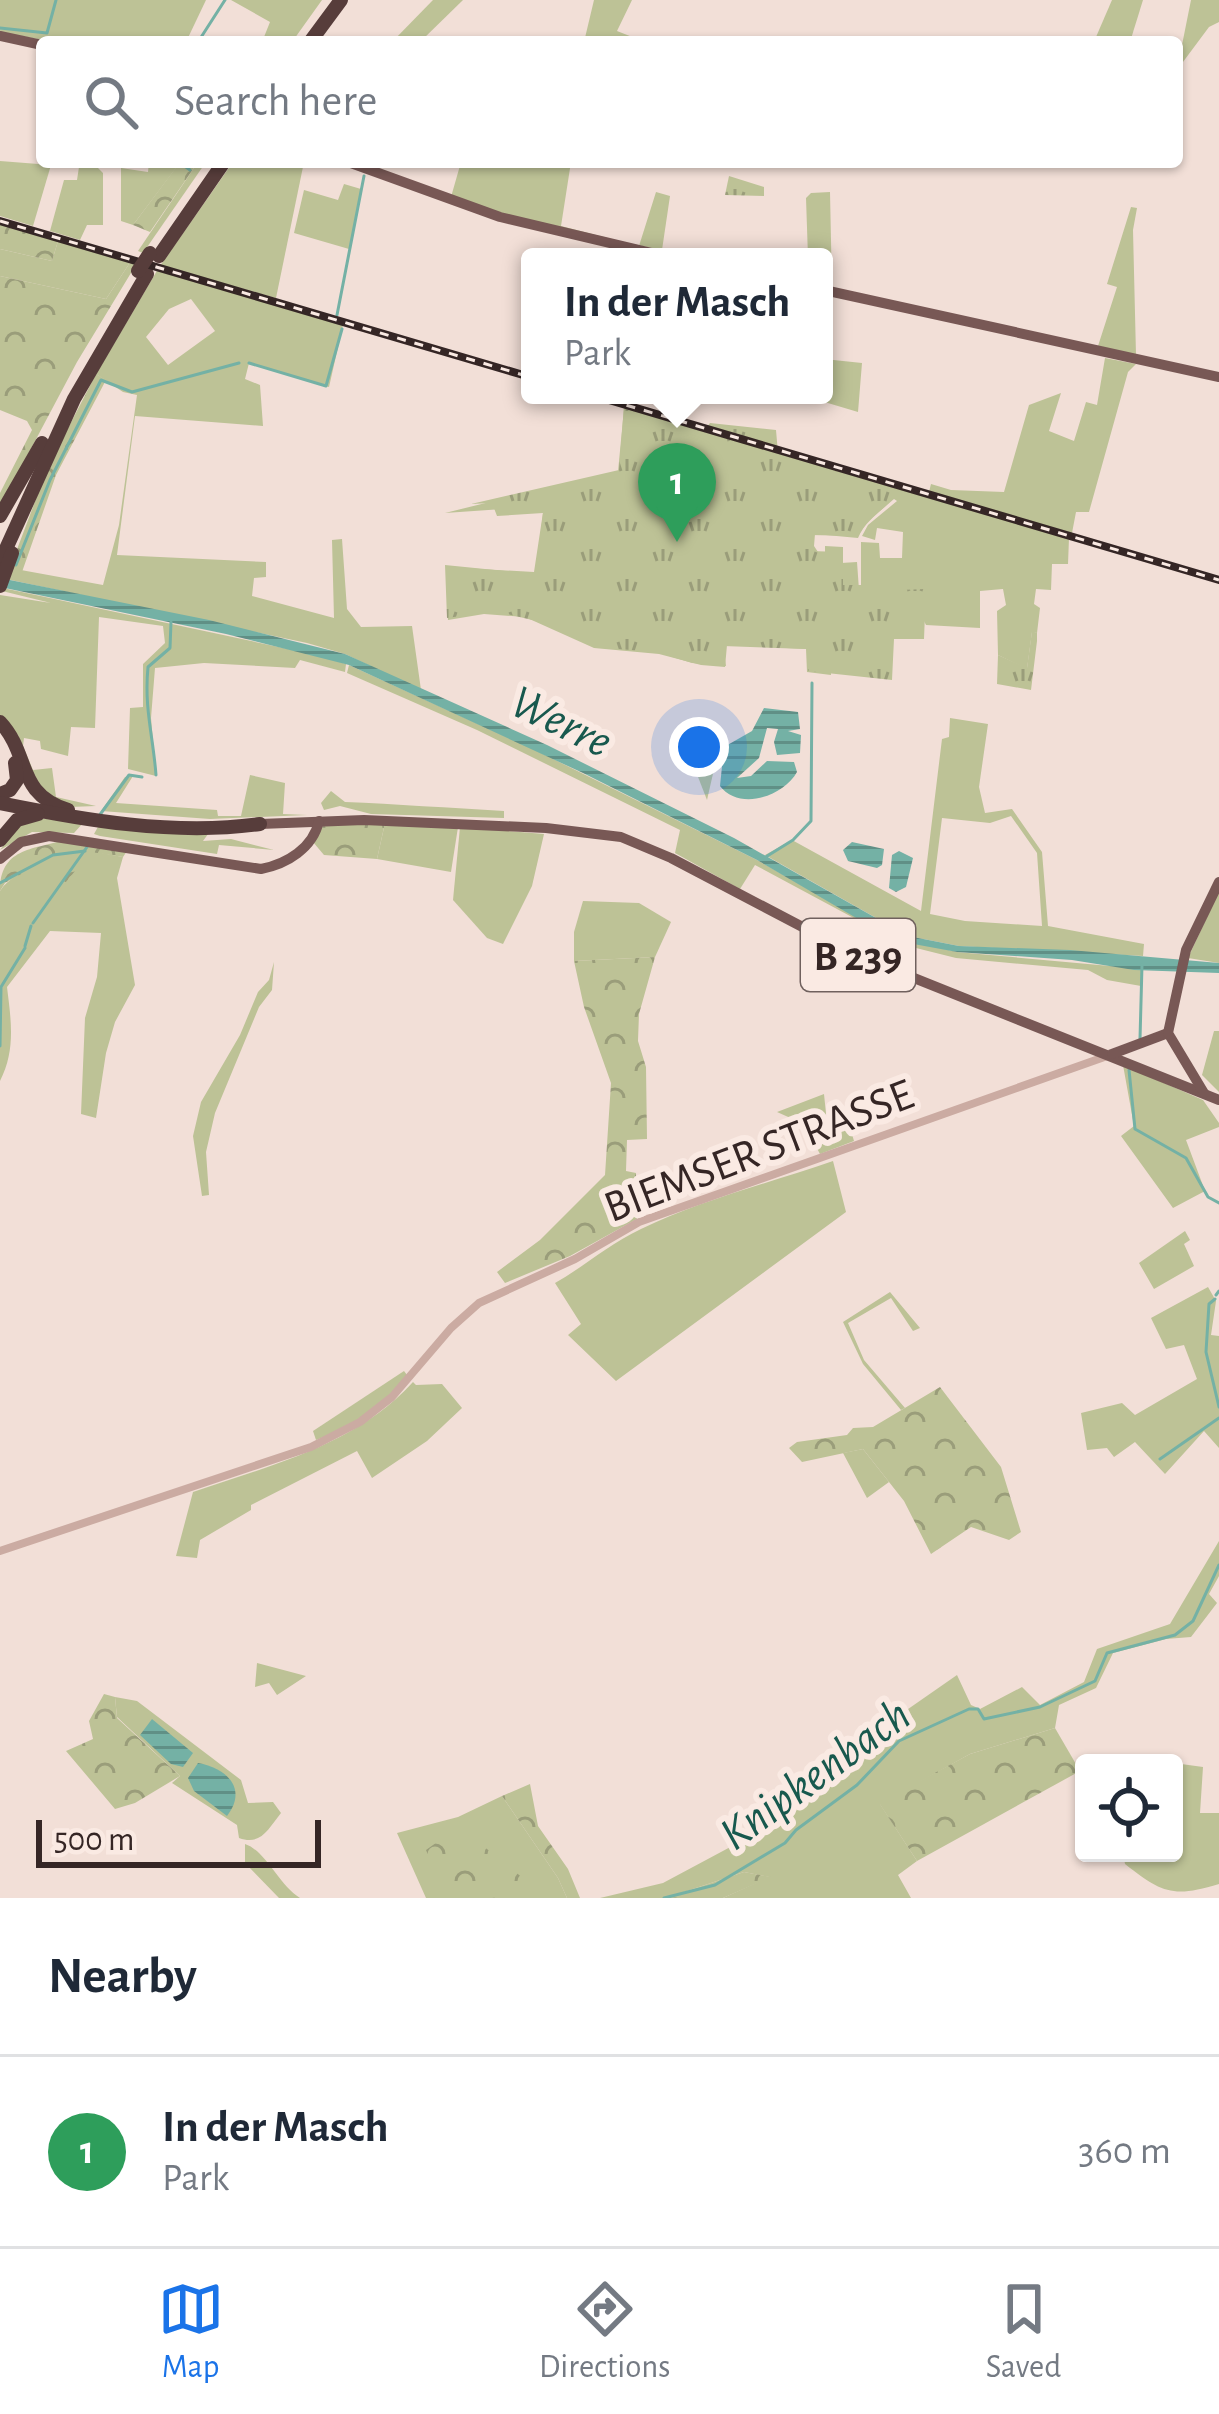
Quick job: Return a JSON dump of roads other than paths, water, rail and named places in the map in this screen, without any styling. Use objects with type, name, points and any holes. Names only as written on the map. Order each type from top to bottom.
[{"type":"highway","points":[[303,36],[329,0]]},
{"type":"highway","points":[[314,36],[340,0]]},
{"type":"highway","points":[[0,516],[85,360],[209,168]]},
{"type":"highway","points":[[154,254],[219,168]]},
{"type":"highway","points":[[0,586],[23,507],[142,272]]},
{"type":"highway","points":[[0,538],[42,443]]},
{"type":"highway","points":[[0,722],[11,736],[34,791],[75,814]]},
{"type":"highway","points":[[0,732],[17,774],[14,785],[0,798]]},
{"type":"highway","name":"B 239","points":[[0,798],[44,812],[75,814]]},
{"type":"highway","name":"B 239","points":[[0,798],[113,820],[202,827],[260,824]]},
{"type":"highway","points":[[0,841],[17,820],[44,812]]},
{"type":"main road","points":[[0,36],[36,44]]},
{"type":"main road","points":[[364,168],[500,218],[629,248]]},
{"type":"main road","points":[[833,293],[1219,377]]},
{"type":"main road","points":[[0,859],[14,846],[38,837],[245,868],[275,866],[305,846],[316,821]]},
{"type":"main road","name":"B 239","points":[[260,824],[316,821],[545,828],[621,837],[671,858],[854,954],[1214,1097]]},
{"type":"main road","points":[[284,823],[300,835],[305,846]]},
{"type":"main road","points":[[1214,1097],[1192,1073],[1168,1033],[1186,950],[1219,882]]},
{"type":"main road","points":[[1112,1054],[1168,1033]]},
{"type":"street","name":"BIEMSER STRASSE","points":[[0,1551],[310,1447],[342,1432],[392,1397],[479,1303],[639,1222],[1112,1054]]},
{"type":"water","points":[[0,578],[209,620],[345,654],[547,745],[734,838],[908,936],[959,946],[1219,963],[1219,973],[1134,970],[908,943],[583,773],[349,665],[0,587]]},
{"type":"water","points":[[764,708],[798,712],[800,729],[788,731],[801,735],[800,753],[777,755],[778,729],[767,728],[759,758],[737,778],[751,776],[767,761],[794,762],[797,772],[771,794],[738,798],[720,786],[724,747],[752,731]]},
{"type":"water","points":[[852,842],[884,849],[882,865],[848,861],[843,850]]},
{"type":"water","points":[[899,851],[913,858],[906,887],[896,892],[889,888],[892,855]]},
{"type":"water","points":[[152,1719],[193,1753],[183,1767],[171,1764],[140,1735]]},
{"type":"water","points":[[198,1763],[231,1781],[235,1797],[227,1816],[194,1791],[188,1778]]},
{"type":"waterway","points":[[0,28],[47,33],[56,0]]},
{"type":"waterway","points":[[202,36],[225,0]]},
{"type":"waterway","points":[[337,315],[364,176]]},
{"type":"waterway","points":[[249,363],[326,386],[342,329]]},
{"type":"waterway","points":[[16,565],[50,480],[101,380],[132,392],[239,363]]},
{"type":"waterway","points":[[156,775],[148,667],[170,648],[171,622]]},
{"type":"waterway","points":[[764,858],[793,840],[811,821],[812,683]]},
{"type":"waterway","points":[[99,816],[129,775],[142,777]]},
{"type":"waterway","points":[[33,923],[87,847]]},
{"type":"waterway","points":[[0,883],[53,855],[85,851]]},
{"type":"waterway","points":[[25,946],[31,926]]},
{"type":"waterway","points":[[0,1046],[1,987],[25,948]]},
{"type":"waterway","name":"Knipkenbach","points":[[1140,1039],[1142,965]]},
{"type":"waterway","name":"Knipkenbach","points":[[1129,1070],[1135,1129],[1186,1158],[1208,1197],[1219,1203]]},
{"type":"waterway","name":"Knipkenbach","points":[[1216,1295],[1219,1291]]},
{"type":"waterway","name":"Knipkenbach","points":[[1215,1299],[1209,1304],[1206,1352],[1219,1407]]},
{"type":"waterway","points":[[1160,1459],[1219,1418]]},
{"type":"waterway","name":"Knipkenbach","points":[[664,1898],[715,1885],[785,1843],[857,1785],[899,1741],[969,1709],[978,1709],[984,1719],[1040,1707],[1095,1681],[1107,1653],[1175,1635],[1193,1621],[1219,1565]]},
{"type":"railway","points":[[0,221],[521,374]]},
{"type":"railway","points":[[623,404],[1219,580]]},
{"type":"place","name":"In der Masch","points":[[677,542]]},
{"type":"water label","name":"Werre","points":[[562,720]]}]
